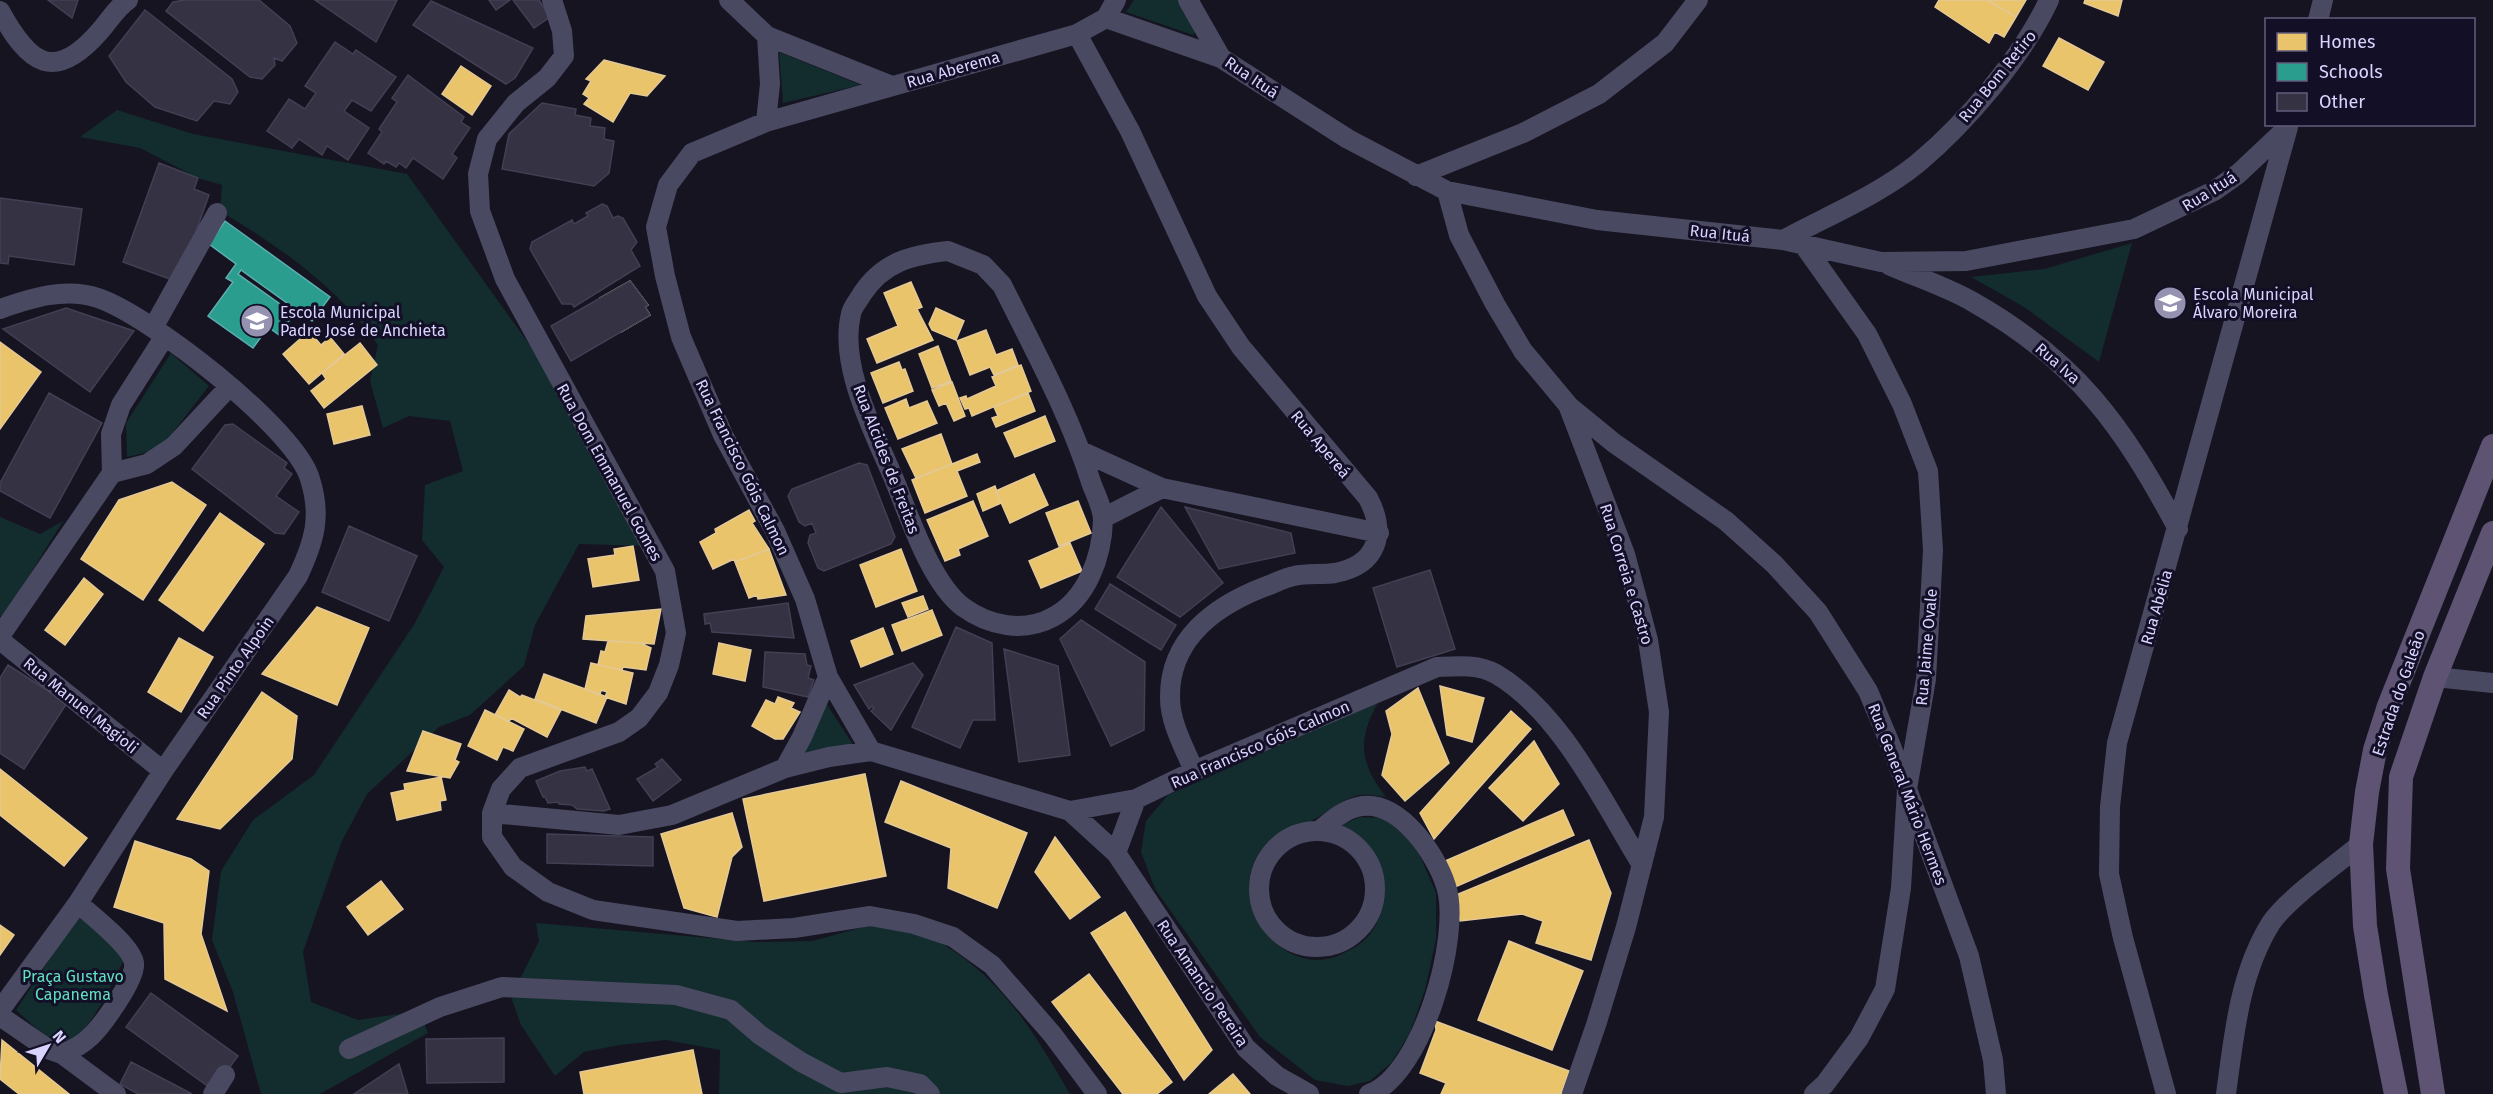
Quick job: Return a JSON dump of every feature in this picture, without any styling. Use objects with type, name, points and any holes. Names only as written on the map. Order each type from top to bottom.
[{"type":"main road","name":"Estrada do Galeão","points":[[2396,1094],[2365,926],[2361,844],[2375,750],[2390,706],[2493,446]]},
{"type":"main road","name":"Estrada do Galeão","points":[[2433,1094],[2398,869],[2401,777],[2435,677],[2493,533]]},
{"type":"street","points":[[0,11],[16,41],[38,60],[58,64],[75,55],[128,0]]},
{"type":"street","name":"Rua Dom Emmanuel Gomes","points":[[492,813],[501,789],[520,768],[619,732],[639,718],[658,693],[669,665],[676,633],[665,571],[505,279],[480,211],[478,174],[487,139],[516,103],[547,78],[564,56],[562,31],[552,0]]},
{"type":"street","name":"Rua Aberema","points":[[729,0],[767,36],[892,86],[1077,34],[1106,18]]},
{"type":"street","points":[[1116,0],[1106,18],[1221,58]]},
{"type":"street","name":"Rua Ituá","points":[[1188,0],[1221,58],[1348,139],[1447,191],[1597,220],[1783,240],[1881,262],[1966,261],[2134,230],[2214,191],[2238,174],[2288,126]]},
{"type":"street","points":[[1416,176],[1523,134],[1599,94],[1665,43],[1698,0]]},
{"type":"street","name":"Rua Bom Retiro","points":[[1783,240],[1871,193],[1917,164],[1972,111],[2037,25],[2049,0]]},
{"type":"street","points":[[2318,18],[2323,0]]},
{"type":"street","name":"Rua Apereá","points":[[1077,34],[1130,131],[1207,296],[1241,347],[1368,498],[1376,514],[1379,533]]},
{"type":"street","points":[[766,122],[770,84],[767,36]]},
{"type":"street","name":"Rua Francisco Góis Calmon","points":[[892,86],[766,122],[692,153],[668,185],[656,227],[665,276],[681,337],[723,435],[775,531],[805,599],[828,677],[871,751],[1070,811],[1136,800],[1194,771],[1437,667],[1466,665],[1494,673],[1529,700],[1567,744],[1642,865]]},
{"type":"street","name":"Rua Abélia","points":[[2166,1094],[2123,938],[2109,874],[2110,807],[2117,743],[2288,126]]},
{"type":"street","name":"Rua Correia e Castro","points":[[1447,191],[1458,235],[1495,304],[1523,351],[1568,405],[1625,554],[1648,640],[1659,712],[1654,817],[1596,1025],[1572,1094]]},
{"type":"street","points":[[0,638],[112,473],[111,434],[121,405],[218,213]]},
{"type":"street","name":"Rua Jaime Ovale","points":[[1803,244],[1867,334],[1902,404],[1928,471],[1933,549],[1926,679],[1907,789],[1901,888],[1885,989],[1859,1038],[1825,1084],[1814,1094]]},
{"type":"street","name":"Rua Alcides de Freitas","points":[[948,251],[983,265],[1002,285],[1082,451],[1103,518],[1096,559],[1086,585],[1056,616],[1038,624],[1011,626],[990,622],[962,606],[945,586],[920,544],[857,390],[848,344],[851,312],[869,284],[890,265],[914,255],[948,251]]},
{"type":"street","name":"Rua Iva","points":[[1881,262],[1971,301],[2041,346],[2071,373],[2111,418],[2140,460],[2178,529]]},
{"type":"street","name":"Rua Pinto Alpoin","points":[[0,309],[34,297],[72,293],[97,298],[137,316],[263,415],[292,447],[310,478],[317,514],[313,543],[298,576],[163,771],[78,903],[0,1010]]},
{"type":"street","points":[[112,473],[147,464],[174,446],[229,387]]},
{"type":"street","name":"Rua General Mário Hermes","points":[[1568,405],[1614,443],[1726,521],[1774,564],[1818,612],[1868,691],[1969,956],[1993,1060],[1996,1094]]},
{"type":"street","points":[[1082,451],[1162,489],[1379,533],[1372,553],[1356,566],[1335,573],[1293,576],[1232,599],[1196,628],[1179,655],[1170,698],[1173,719],[1194,771]]},
{"type":"street","points":[[1103,518],[1162,489]]},
{"type":"street","name":"Rua Manuel Magioli","points":[[0,638],[163,771]]},
{"type":"street","points":[[785,768],[828,677]]},
{"type":"street","points":[[2435,677],[2493,683]]},
{"type":"street","points":[[871,751],[829,757],[785,768],[672,814],[619,825],[492,813],[492,837],[513,867],[548,891],[593,910],[737,931],[794,928],[870,916],[914,924],[953,938],[992,965],[1052,1034],[1097,1094]]},
{"type":"street","points":[[1116,852],[1136,800]]},
{"type":"street","points":[[1318,831],[1342,837],[1359,849],[1370,866],[1375,890],[1371,910],[1360,928],[1344,940],[1318,947],[1298,944],[1274,929],[1263,912],[1258,886],[1262,866],[1280,843],[1298,833],[1318,831],[1341,812],[1362,806],[1380,807],[1399,818],[1425,843],[1447,887],[1450,930],[1431,1009],[1420,1039],[1401,1067],[1377,1091],[1369,1094]]},
{"type":"street","name":"Rua Amancio Pereira","points":[[1070,811],[1116,852],[1246,1048],[1277,1076],[1309,1094]]},
{"type":"street","points":[[2226,1094],[2236,1020],[2250,966],[2272,921],[2361,844]]},
{"type":"street","points":[[62,1054],[77,1048],[91,1036],[134,973],[135,963],[126,948],[78,903]]},
{"type":"street","points":[[349,1049],[440,1007],[502,987],[676,995],[731,1010],[776,1046],[841,1083],[887,1077],[920,1084],[930,1094]]},
{"type":"street","points":[[0,1016],[48,1049],[62,1054],[116,1094]]},
{"type":"street","points":[[213,1094],[225,1075]]},
{"type":"green space","points":[[1134,0],[1180,0],[1198,28],[1193,35],[1126,12]]},
{"type":"green space","points":[[779,52],[861,85],[783,103]]},
{"type":"green space","points":[[117,110],[193,134],[407,174],[534,351],[647,546],[579,544],[535,625],[524,666],[470,715],[439,727],[367,794],[341,843],[303,952],[311,1002],[358,1020],[419,1011],[428,1033],[320,1094],[261,1094],[233,992],[212,940],[221,871],[253,820],[314,775],[415,623],[444,567],[422,540],[425,485],[463,471],[450,421],[409,416],[383,428],[370,381],[378,345],[345,305],[307,270],[265,239],[220,211],[222,185],[198,178],[140,148],[80,137]]},
{"type":"green space","points":[[2132,243],[2099,362],[2024,307],[1971,277],[2044,269]]},
{"type":"green space","points":[[171,353],[209,386],[160,449],[127,457],[126,423]]},
{"type":"green space","points":[[0,517],[40,534],[63,521],[3,618],[0,616]]},
{"type":"green space","points":[[824,700],[854,746],[803,755]]},
{"type":"green space","points":[[1379,701],[1367,727],[1364,750],[1370,773],[1386,797],[1359,795],[1353,797],[1311,821],[1277,835],[1267,843],[1253,864],[1249,886],[1253,909],[1264,930],[1279,946],[1299,957],[1321,960],[1344,953],[1364,940],[1376,924],[1384,900],[1383,875],[1374,852],[1363,840],[1339,826],[1360,817],[1383,818],[1415,844],[1436,893],[1436,939],[1425,990],[1409,1035],[1391,1063],[1370,1081],[1348,1086],[1315,1080],[1260,1037],[1155,889],[1141,852],[1146,821],[1168,795]]},
{"type":"green space","name":"Praça Gustavo Capanema","points":[[78,916],[126,956],[90,1021],[71,1043],[60,1050],[16,1010]]},
{"type":"green space","points":[[882,922],[936,940],[984,975],[1001,992],[1031,1030],[1070,1094],[719,1094],[720,1050],[666,1040],[619,1045],[584,1052],[555,1076],[521,1025],[511,997],[539,941],[536,923],[756,942],[812,941]]},
{"type":"building: Homes","points":[[1939,0],[1987,0],[2016,17],[2004,37],[1995,32],[1989,43],[1935,7]]},
{"type":"building: Homes","points":[[1987,0],[2026,0],[2016,17]]},
{"type":"building: Homes","points":[[2085,0],[2122,0],[2118,16],[2084,3]]},
{"type":"building: Homes","points":[[2059,38],[2104,62],[2088,90],[2043,66]]},
{"type":"building: Homes","points":[[604,60],[665,76],[647,96],[630,93],[613,122],[584,104],[589,98],[583,94],[591,81],[586,79]]},
{"type":"building: Homes","points":[[461,66],[491,86],[472,115],[442,94]]},
{"type":"building: Homes","points":[[630,281],[648,305],[645,307],[650,315],[621,332],[600,298]]},
{"type":"building: Homes","points":[[911,282],[922,307],[917,309],[933,340],[877,363],[867,339],[898,326],[884,293]]},
{"type":"building: Homes","points":[[936,308],[964,321],[956,340],[932,330],[929,324]]},
{"type":"building: Homes","points":[[986,330],[996,355],[1012,349],[1018,365],[994,375],[990,367],[970,375],[957,341]]},
{"type":"building: Homes","points":[[309,331],[321,345],[330,337],[344,354],[309,384],[283,354]]},
{"type":"building: Homes","points":[[0,342],[41,372],[0,429]]},
{"type":"building: Homes","points":[[360,343],[377,365],[324,408],[311,391],[326,379],[322,373]]},
{"type":"building: Homes","points":[[938,346],[951,381],[932,388],[919,354]]},
{"type":"building: Homes","points":[[899,362],[902,370],[905,369],[913,391],[883,403],[871,373]]},
{"type":"building: Homes","points":[[1021,365],[1031,391],[972,416],[969,408],[965,409],[960,398],[966,396],[967,399],[996,386],[992,377]]},
{"type":"building: Homes","points":[[952,382],[965,416],[954,421],[946,403],[939,406],[932,390]]},
{"type":"building: Homes","points":[[1028,393],[1035,411],[996,427],[992,418],[998,416],[994,407]]},
{"type":"building: Homes","points":[[906,399],[909,408],[927,401],[937,423],[898,439],[885,408]]},
{"type":"building: Homes","points":[[362,406],[370,435],[334,444],[327,414]]},
{"type":"building: Homes","points":[[1045,416],[1055,441],[1015,457],[1004,433]]},
{"type":"building: Homes","points":[[941,434],[952,464],[916,478],[902,449]]},
{"type":"building: Homes","points":[[977,454],[980,462],[957,471],[967,496],[925,513],[912,480]]},
{"type":"building: Homes","points":[[1034,474],[1048,505],[1010,523],[996,491]]},
{"type":"building: Homes","points":[[172,482],[206,505],[143,600],[81,559],[119,500]]},
{"type":"building: Homes","points":[[995,486],[1001,503],[983,511],[977,494]]},
{"type":"building: Homes","points":[[973,501],[988,536],[958,549],[960,555],[945,561],[927,520]]},
{"type":"building: Homes","points":[[1078,501],[1091,533],[1059,546],[1046,513]]},
{"type":"building: Homes","points":[[749,510],[755,521],[752,523],[769,549],[735,562],[734,559],[713,569],[700,542],[716,533],[715,529]]},
{"type":"building: Homes","points":[[220,513],[264,544],[203,631],[159,600]]},
{"type":"building: Homes","points":[[1070,543],[1082,571],[1041,588],[1029,561]]},
{"type":"building: Homes","points":[[633,546],[639,580],[593,587],[588,559],[615,555],[614,549]]},
{"type":"building: Homes","points":[[769,549],[786,595],[758,599],[757,595],[749,598],[735,562]]},
{"type":"building: Homes","points":[[901,549],[917,591],[876,607],[860,565]]},
{"type":"building: Homes","points":[[84,578],[103,594],[65,645],[45,630]]},
{"type":"building: Homes","points":[[923,596],[928,609],[908,617],[902,603]]},
{"type":"building: Homes","points":[[317,607],[369,628],[337,705],[262,674]]},
{"type":"building: Homes","points":[[661,609],[654,644],[583,639],[586,616]]},
{"type":"building: Homes","points":[[932,610],[942,635],[902,651],[892,625]]},
{"type":"building: Homes","points":[[883,628],[893,654],[861,667],[851,641]]},
{"type":"building: Homes","points":[[179,638],[213,657],[181,712],[148,692]]},
{"type":"building: Homes","points":[[608,641],[640,643],[651,648],[646,670],[623,667],[622,670],[598,665],[601,651],[605,652]]},
{"type":"building: Homes","points":[[719,643],[751,650],[745,681],[713,674]]},
{"type":"building: Homes","points":[[591,663],[633,673],[626,704],[605,697],[607,692],[601,690],[600,695],[585,689]]},
{"type":"building: Homes","points":[[544,674],[607,697],[596,723],[535,699]]},
{"type":"building: Homes","points":[[1440,686],[1484,698],[1472,742],[1447,735]]},
{"type":"building: Homes","points":[[1418,688],[1449,763],[1405,801],[1382,775],[1392,734],[1386,711]]},
{"type":"building: Homes","points":[[509,690],[520,697],[522,695],[561,710],[547,737],[511,718],[509,722],[495,715]]},
{"type":"building: Homes","points":[[262,692],[297,716],[292,759],[220,829],[177,819]]},
{"type":"building: Homes","points":[[778,697],[794,703],[791,708],[800,712],[783,739],[775,739],[752,726],[766,700],[775,704]]},
{"type":"building: Homes","points":[[485,710],[524,729],[513,751],[503,747],[497,760],[468,746]]},
{"type":"building: Homes","points":[[1511,711],[1531,729],[1434,839],[1420,813]]},
{"type":"building: Homes","points":[[423,731],[461,744],[455,760],[459,762],[450,778],[407,771]]},
{"type":"building: Homes","points":[[1534,741],[1559,784],[1523,821],[1489,788]]},
{"type":"building: Homes","points":[[0,769],[87,838],[64,866],[0,815]]},
{"type":"building: Homes","points":[[865,774],[886,876],[764,901],[743,799]]},
{"type":"building: Homes","points":[[441,777],[446,800],[440,801],[441,810],[397,820],[391,793],[405,790],[404,784]]},
{"type":"building: Homes","points":[[901,781],[1027,833],[997,908],[948,888],[951,848],[885,822]]},
{"type":"building: Homes","points":[[1563,810],[1574,835],[1455,887],[1443,862]]},
{"type":"building: Homes","points":[[732,813],[742,847],[732,857],[717,917],[684,908],[661,834]]},
{"type":"building: Homes","points":[[1055,837],[1100,897],[1070,919],[1035,872]]},
{"type":"building: Homes","points":[[1589,840],[1611,893],[1591,960],[1536,943],[1543,921],[1522,914],[1460,921],[1456,895]]},
{"type":"building: Homes","points":[[135,841],[191,859],[209,871],[201,934],[227,1011],[165,979],[164,923],[114,907]]},
{"type":"building: Homes","points":[[381,881],[403,909],[368,935],[347,907]]},
{"type":"building: Homes","points":[[1125,912],[1212,1050],[1184,1080],[1091,933]]},
{"type":"building: Homes","points":[[0,925],[14,935],[0,955]]},
{"type":"building: Homes","points":[[1509,941],[1583,971],[1552,1050],[1478,1020]]},
{"type":"building: Homes","points":[[1089,974],[1172,1082],[1157,1094],[1123,1094],[1052,1002]]},
{"type":"building: Homes","points":[[1435,1021],[1569,1071],[1561,1094],[1441,1094],[1446,1083],[1420,1073],[1436,1030]]},
{"type":"building: Homes","points":[[2,1040],[69,1094],[19,1094],[0,1079]]},
{"type":"building: Homes","points":[[693,1050],[702,1094],[584,1094],[580,1072]]},
{"type":"building: Homes","points":[[1233,1074],[1250,1094],[1209,1094]]},
{"type":"building: Schools","points":[[225,221],[330,297],[312,321],[241,270],[238,274],[294,314],[279,335],[268,327],[253,348],[208,316],[233,282],[226,278],[236,264],[209,244]]},
{"type":"building: Other","points":[[48,0],[78,0],[72,18]]},
{"type":"building: Other","points":[[259,0],[290,26],[297,43],[282,61],[274,58],[275,65],[262,79],[250,77],[166,11],[173,2]]},
{"type":"building: Other","points":[[315,0],[397,0],[376,42]]},
{"type":"building: Other","points":[[489,0],[510,0],[496,10]]},
{"type":"building: Other","points":[[513,0],[539,0],[550,17],[534,28]]},
{"type":"building: Other","points":[[431,1],[533,48],[515,78],[506,84],[413,25]]},
{"type":"building: Other","points":[[145,10],[232,79],[238,92],[230,104],[214,101],[197,121],[155,107],[126,82],[109,56]]},
{"type":"building: Other","points":[[335,42],[353,54],[356,50],[396,77],[371,111],[352,100],[344,111],[369,128],[348,160],[327,146],[322,155],[299,139],[292,148],[267,131],[289,99],[305,109],[316,93],[305,86]]},
{"type":"building: Other","points":[[408,75],[464,117],[461,122],[470,128],[452,154],[457,158],[443,179],[413,158],[406,168],[399,163],[396,167],[386,161],[384,164],[368,153],[382,132],[379,129],[397,102],[392,98]]},
{"type":"building: Other","points":[[542,103],[576,109],[575,115],[591,118],[590,126],[605,128],[604,139],[614,141],[609,173],[594,186],[502,169],[509,134]]},
{"type":"building: Other","points":[[159,163],[198,178],[194,189],[209,195],[178,282],[123,262]]},
{"type":"building: Other","points":[[0,198],[82,209],[74,265],[9,256],[8,264],[0,263]]},
{"type":"building: Other","points":[[602,204],[607,206],[613,218],[618,216],[623,218],[637,242],[631,250],[640,266],[574,307],[572,304],[562,304],[530,249],[532,242],[572,220],[574,224],[588,216],[586,213]]},
{"type":"building: Other","points":[[630,281],[648,305],[645,307],[650,315],[571,361],[551,326]]},
{"type":"building: Other","points":[[66,308],[134,331],[90,392],[3,329]]},
{"type":"building: Other","points":[[49,393],[102,423],[50,518],[0,491],[0,483]]},
{"type":"building: Other","points":[[233,424],[287,463],[284,468],[292,474],[276,496],[299,512],[284,534],[275,533],[192,469],[225,425]]},
{"type":"building: Other","points":[[859,463],[867,465],[895,537],[891,544],[824,571],[818,568],[808,543],[810,535],[816,533],[812,523],[805,526],[799,522],[788,496],[792,489]]},
{"type":"building: Other","points":[[1161,507],[1223,583],[1180,617],[1117,577]]},
{"type":"building: Other","points":[[1185,507],[1291,533],[1295,553],[1219,569]]},
{"type":"building: Other","points":[[349,526],[417,556],[389,621],[322,592]]},
{"type":"building: Other","points":[[1430,570],[1455,649],[1397,667],[1373,588]]},
{"type":"building: Other","points":[[1110,584],[1176,625],[1161,650],[1095,609]]},
{"type":"building: Other","points":[[788,603],[794,638],[712,632],[710,623],[705,624],[704,614]]},
{"type":"building: Other","points":[[1081,620],[1145,662],[1144,730],[1111,746],[1060,639]]},
{"type":"building: Other","points":[[956,627],[992,643],[995,720],[973,720],[960,748],[912,727]]},
{"type":"building: Other","points":[[1004,649],[1058,666],[1070,755],[1019,762]]},
{"type":"building: Other","points":[[765,652],[805,654],[807,665],[811,666],[808,678],[814,680],[808,697],[763,687]]},
{"type":"building: Other","points":[[913,663],[923,675],[891,730],[871,711],[874,708],[872,706],[869,709],[854,685]]},
{"type":"building: Other","points":[[8,665],[67,703],[24,769],[0,753],[0,678]]},
{"type":"building: Other","points":[[662,759],[681,780],[653,801],[637,779],[658,767],[655,764]]},
{"type":"building: Other","points":[[585,767],[587,771],[592,769],[610,809],[604,811],[577,809],[572,805],[558,802],[548,803],[536,781],[560,771]]},
{"type":"building: Other","points":[[547,834],[653,837],[653,866],[547,863]]},
{"type":"building: Other","points":[[151,993],[238,1056],[213,1090],[126,1027]]},
{"type":"building: Other","points":[[504,1038],[504,1082],[427,1083],[426,1039]]},
{"type":"building: Other","points":[[131,1062],[192,1094],[138,1094],[120,1084]]},
{"type":"building: Other","points":[[399,1064],[408,1094],[354,1094]]},
{"type":"place","name":"Escola Municipal Álvaro Moreira","points":[[2170,303]]},
{"type":"place","name":"Escola Municipal Padre José de Anchieta","points":[[257,321]]}]
